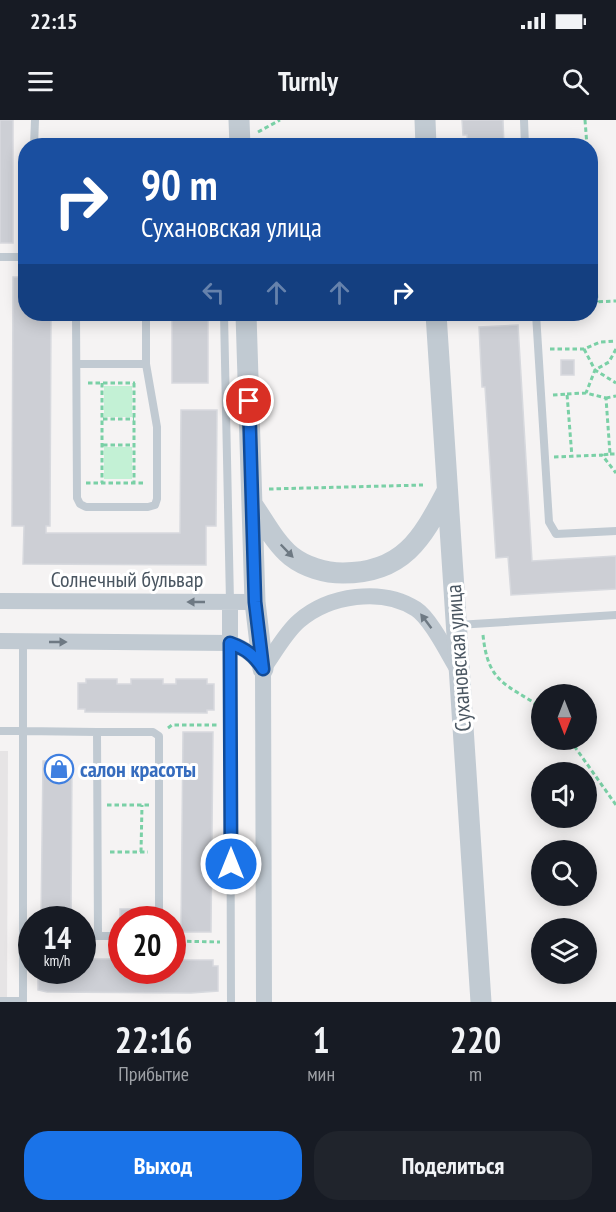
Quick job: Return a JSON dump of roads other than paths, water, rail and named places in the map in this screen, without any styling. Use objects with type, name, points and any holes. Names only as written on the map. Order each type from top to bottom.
[{"type":"street","points":[[239,120],[240,138]]},
{"type":"street","points":[[425,120],[426,138]]},
{"type":"street","points":[[246,321],[255,602],[263,669],[264,1002]]},
{"type":"street","name":"Сухановская улица","points":[[435,321],[481,1002]]},
{"type":"street","points":[[252,497],[291,556],[310,567],[334,573],[359,573],[382,568],[410,549],[430,525],[447,490]]},
{"type":"street","points":[[263,669],[298,621],[324,604],[356,597],[389,598],[417,610],[458,670]]},
{"type":"street","name":"Солнечный бульвар","points":[[0,601],[255,602]]},
{"type":"street","points":[[230,602],[230,643]]},
{"type":"street","points":[[0,641],[230,643],[244,648],[255,656],[263,669]]},
{"type":"lane","points":[[34,138],[35,120]]},
{"type":"lane","points":[[524,120],[525,138]]},
{"type":"lane","points":[[0,257],[18,257]]},
{"type":"lane","points":[[76,321],[77,498],[80,504],[86,507],[148,507],[155,505],[157,427],[146,364],[146,321]]},
{"type":"lane","points":[[224,321],[230,602]]},
{"type":"lane","points":[[536,321],[549,522],[556,534],[616,531]]},
{"type":"lane","points":[[77,364],[146,364]]},
{"type":"lane","points":[[456,625],[616,615]]},
{"type":"lane","points":[[23,641],[26,906]]},
{"type":"lane","points":[[230,643],[231,1002]]},
{"type":"lane","points":[[0,731],[153,732],[159,736],[159,906]]},
{"type":"lane","points":[[97,732],[98,936],[108,936]]},
{"type":"lane","points":[[0,1000],[23,1001],[24,984]]},
{"type":"place","name":"салон красоты","points":[[59,769]]}]
